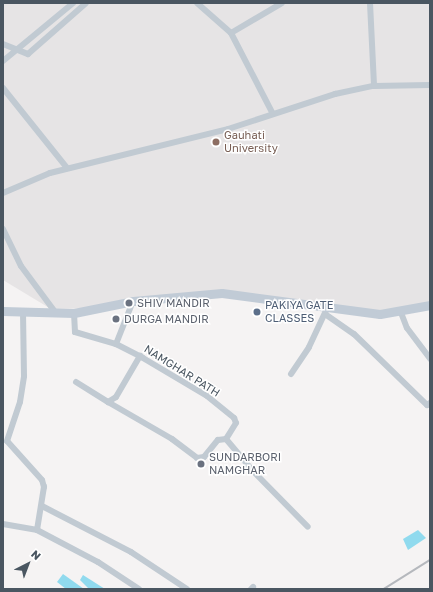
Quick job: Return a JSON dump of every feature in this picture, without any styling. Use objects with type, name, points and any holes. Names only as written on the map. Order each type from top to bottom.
[{"type":"main road","points":[[3,310],[74,313],[133,301],[222,293],[326,311],[380,314],[430,305]]},
{"type":"street","points":[[3,61],[73,3]]},
{"type":"street","points":[[3,44],[28,54],[86,3]]},
{"type":"street","points":[[197,3],[231,33],[273,114]]},
{"type":"street","points":[[231,33],[282,3]]},
{"type":"street","points":[[370,3],[374,86]]},
{"type":"street","points":[[3,193],[66,168],[228,128],[310,101],[374,86],[430,85]]},
{"type":"street","points":[[3,88],[66,168]]},
{"type":"street","points":[[3,229],[22,266],[52,305],[55,312]]},
{"type":"street","points":[[116,344],[133,301]]},
{"type":"street","points":[[400,310],[407,328],[430,359]]},
{"type":"street","points":[[291,374],[309,347],[326,311],[354,334],[427,405],[430,402]]},
{"type":"street","points":[[23,312],[24,376],[20,402],[7,441],[42,480],[42,506],[37,530]]},
{"type":"street","name":"NAMGHAR PATH","points":[[74,313],[75,332],[116,344],[140,356],[207,396],[234,418],[236,423],[226,440]]},
{"type":"street","points":[[108,402],[116,396],[140,356]]},
{"type":"street","points":[[76,382],[172,439],[197,458],[204,457],[218,440],[226,440],[253,471],[308,527]]},
{"type":"street","points":[[42,506],[131,552],[187,589]]},
{"type":"street","points":[[3,524],[37,530],[136,588]]},
{"type":"shaded area","name":"Gauhati University","points":[[3,3],[430,3],[430,305],[380,314],[222,293],[100,308],[51,309],[3,280]]},
{"type":"water","points":[[418,530],[426,538],[408,550],[403,539]]},
{"type":"water","points":[[63,574],[84,589],[66,589],[57,582]]},
{"type":"water","points":[[83,575],[105,589],[89,589],[80,580]]},
{"type":"railway","points":[[384,589],[430,560]]},
{"type":"place","name":"Gauhati University","points":[[216,142]]},
{"type":"place","name":"SHIV MANDIR","points":[[129,303]]},
{"type":"place","name":"PAKIYA GATE CLASSES","points":[[257,312]]},
{"type":"place","name":"DURGA MANDIR","points":[[116,319]]},
{"type":"place","name":"SUNDARBORI NAMGHAR","points":[[201,464]]}]
